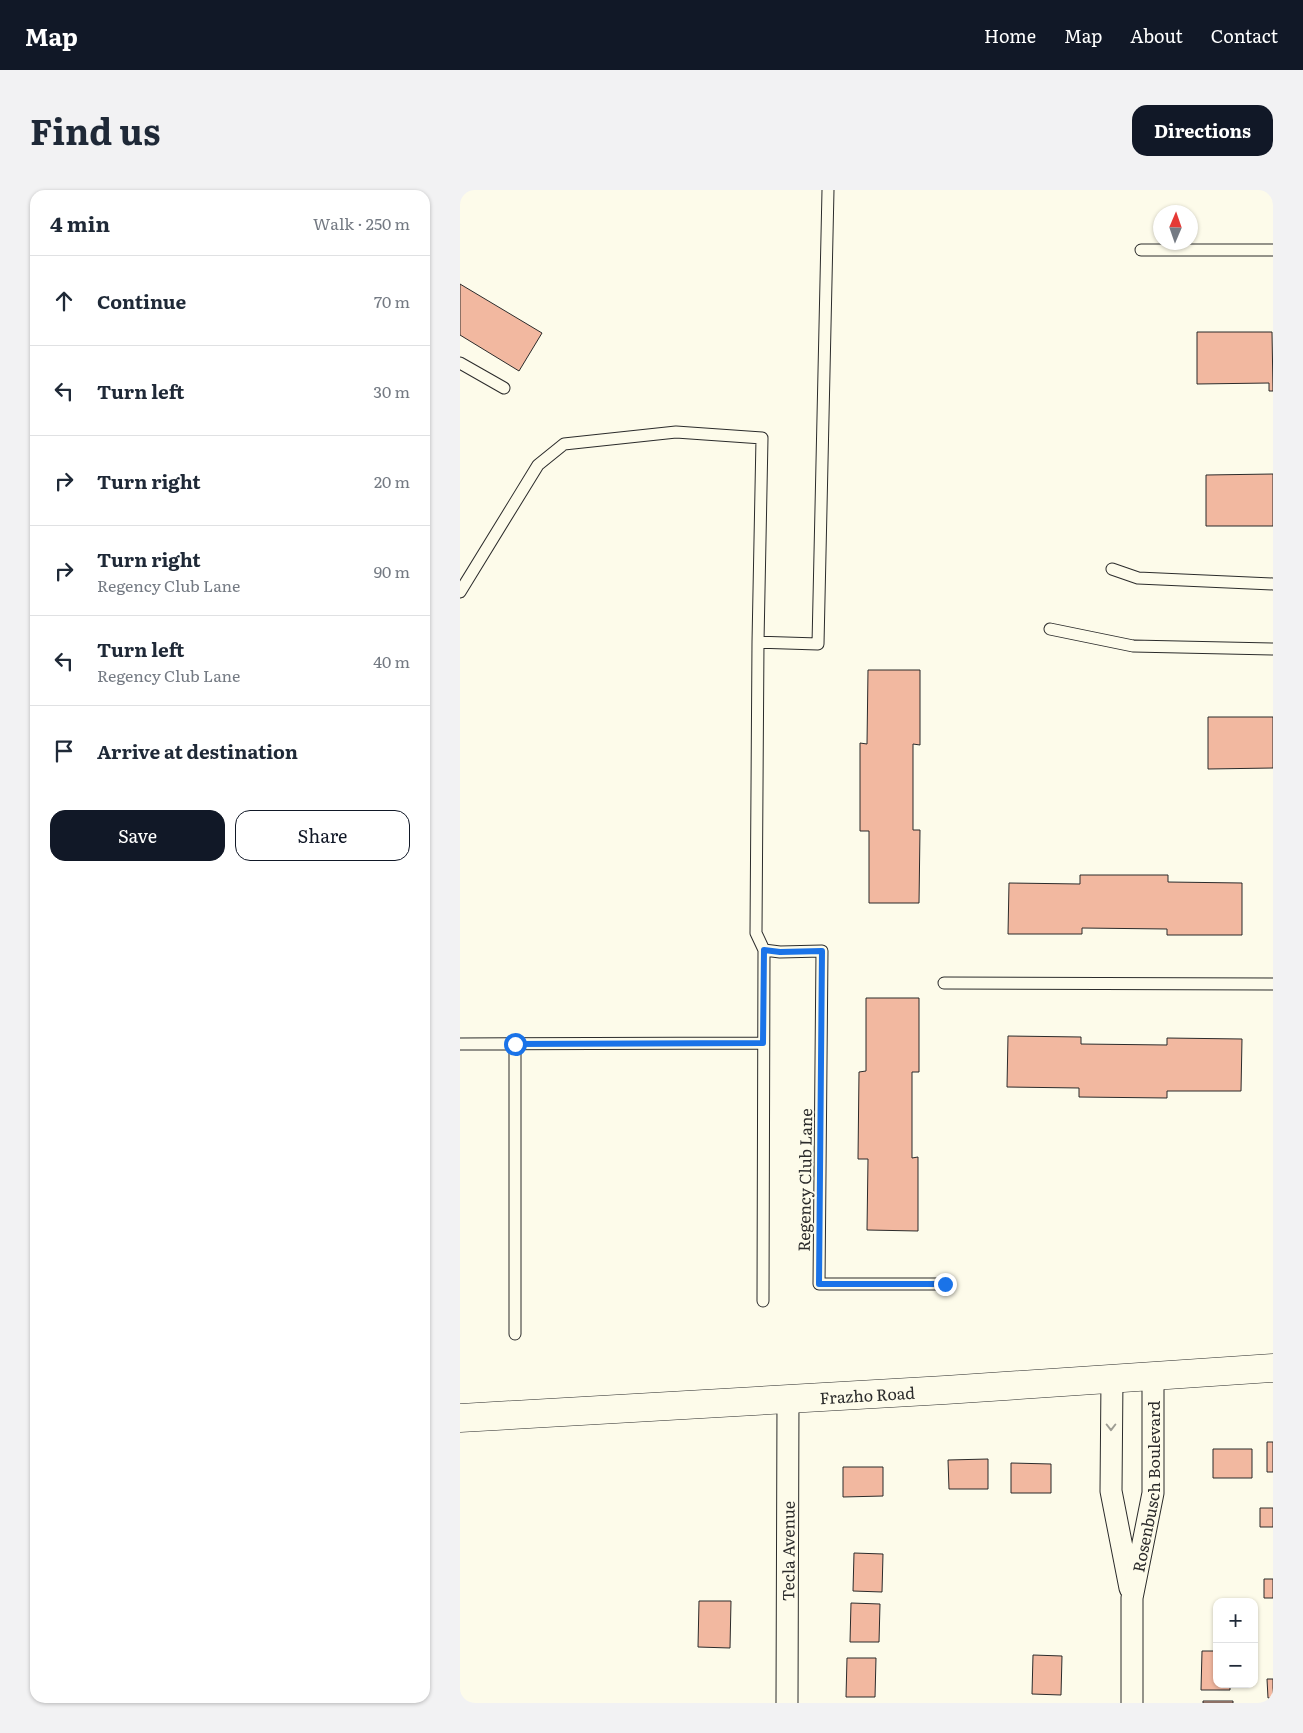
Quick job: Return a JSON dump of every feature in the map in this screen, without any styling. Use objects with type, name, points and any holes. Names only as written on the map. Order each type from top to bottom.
[{"type":"street","name":"Frazho Road","points":[[460,1418],[1273,1368]]},
{"type":"street","name":"Rosenbusch Boulevard","points":[[1132,1598],[1154,1493],[1153,1376]]},
{"type":"street","name":"Rosenbusch Boulevard","points":[[1112,1378],[1111,1491],[1132,1598],[1132,1703]]},
{"type":"street","name":"Tecla Avenue","points":[[787,1703],[788,1399]]},
{"type":"lane","points":[[758,642],[818,644],[828,190]]},
{"type":"lane","points":[[1141,250],[1273,250]]},
{"type":"lane","points":[[460,363],[504,388]]},
{"type":"lane","points":[[460,592],[538,465],[564,444],[676,432],[762,438],[758,642],[756,933],[764,950],[763,1301]]},
{"type":"lane","points":[[1112,569],[1138,578],[1273,584]]},
{"type":"lane","points":[[1050,629],[1133,646],[1273,648]]},
{"type":"lane","name":"Regency Club Lane","points":[[764,950],[780,952],[822,951],[819,1284],[945,1284]]},
{"type":"lane","points":[[944,983],[1273,984]]},
{"type":"lane","points":[[460,1044],[763,1043]]},
{"type":"lane","points":[[515,1044],[515,1334]]},
{"type":"building","points":[[460,284],[542,333],[519,371],[460,335]]},
{"type":"building","points":[[1197,332],[1272,332],[1273,391],[1269,391],[1269,383],[1197,384]]},
{"type":"building","points":[[1273,474],[1273,526],[1206,526],[1206,475]]},
{"type":"building","points":[[868,670],[920,670],[920,745],[913,744],[913,830],[920,830],[919,903],[869,903],[869,831],[860,831],[860,743],[867,744]]},
{"type":"building","points":[[1208,717],[1273,717],[1273,768],[1208,769]]},
{"type":"building","points":[[1080,875],[1168,875],[1168,882],[1242,883],[1242,935],[1167,935],[1167,929],[1082,928],[1082,934],[1008,934],[1009,883],[1080,884]]},
{"type":"building","points":[[866,998],[919,998],[919,1072],[912,1072],[912,1158],[918,1157],[918,1231],[867,1230],[868,1159],[858,1159],[859,1072],[866,1071]]},
{"type":"building","points":[[1008,1036],[1081,1037],[1081,1044],[1167,1045],[1167,1038],[1242,1039],[1241,1091],[1167,1091],[1167,1098],[1079,1097],[1079,1088],[1007,1087]]},
{"type":"building","points":[[1267,1442],[1273,1442],[1273,1472],[1267,1472]]},
{"type":"building","points":[[1213,1449],[1252,1449],[1252,1478],[1213,1478]]},
{"type":"building","points":[[988,1459],[988,1489],[949,1489],[948,1460]]},
{"type":"building","points":[[1011,1463],[1051,1464],[1051,1493],[1011,1493]]},
{"type":"building","points":[[843,1467],[883,1467],[883,1496],[843,1497]]},
{"type":"building","points":[[1260,1508],[1273,1508],[1273,1527],[1260,1527]]},
{"type":"building","points":[[854,1553],[883,1554],[882,1592],[853,1591]]},
{"type":"building","points":[[1264,1579],[1273,1579],[1273,1598],[1264,1598]]},
{"type":"building","points":[[699,1601],[731,1601],[730,1648],[698,1647]]},
{"type":"building","points":[[851,1603],[880,1604],[879,1642],[850,1642]]},
{"type":"building","points":[[1202,1651],[1213,1651],[1213,1688],[1230,1688],[1230,1690],[1201,1690]]},
{"type":"building","points":[[1033,1655],[1062,1656],[1061,1695],[1032,1694]]},
{"type":"building","points":[[847,1658],[876,1658],[875,1697],[846,1697]]},
{"type":"building","points":[[1267,1679],[1273,1679],[1273,1698],[1268,1698]]},
{"type":"building","points":[[1203,1701],[1233,1701],[1233,1703],[1203,1703]]},
{"type":"route","points":[[515,1044],[763,1043],[764,950],[780,952],[822,951],[819,1284],[945,1284]]}]
